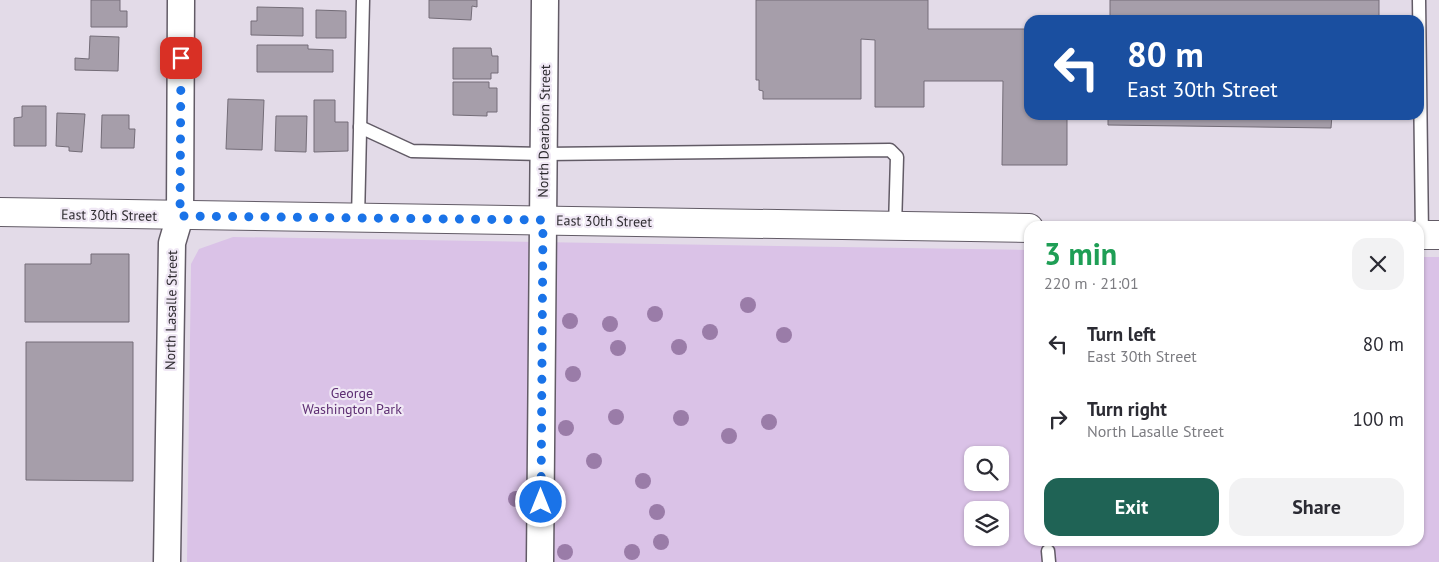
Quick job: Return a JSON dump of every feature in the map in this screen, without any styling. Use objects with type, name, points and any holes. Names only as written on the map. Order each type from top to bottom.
[{"type":"main road","name":"East 30th Street","points":[[0,212],[1024,228]]},
{"type":"street","name":"North Lasalle Street","points":[[167,562],[172,242],[180,216],[181,0]]},
{"type":"street","name":"North Dearborn Street","points":[[540,562],[545,0]]},
{"type":"lane","points":[[358,219],[363,0]]},
{"type":"lane","points":[[1419,0],[1420,15]]},
{"type":"lane","points":[[1423,120],[1427,235]]},
{"type":"lane","points":[[360,127],[412,151],[544,154],[890,150],[897,157],[895,227]]},
{"type":"green space","name":"George Washington Park","points":[[233,237],[1024,250],[1024,546],[1424,546],[1424,257],[1439,257],[1439,562],[187,562],[191,264],[199,249]]},
{"type":"building","points":[[91,0],[120,0],[120,11],[127,11],[127,27],[91,27]]},
{"type":"building","points":[[429,0],[477,0],[477,7],[472,6],[471,20],[429,18]]},
{"type":"building","points":[[756,0],[928,0],[928,29],[1024,29],[1024,120],[1067,120],[1067,165],[1002,165],[1003,81],[924,81],[924,107],[875,107],[875,40],[861,39],[861,99],[763,99],[763,91],[759,90],[759,80],[756,80]]},
{"type":"building","points":[[1110,0],[1379,0],[1379,15],[1110,15]]},
{"type":"building","points":[[257,7],[303,8],[303,36],[251,35],[251,21],[257,21]]},
{"type":"building","points":[[316,10],[346,11],[346,38],[316,38]]},
{"type":"building","points":[[90,36],[119,37],[118,71],[75,70],[75,58],[89,59]]},
{"type":"building","points":[[257,45],[308,45],[308,49],[333,50],[333,72],[257,72]]},
{"type":"building","points":[[453,48],[491,48],[492,56],[498,56],[498,73],[491,73],[491,79],[453,79]]},
{"type":"building","points":[[453,82],[489,82],[489,88],[497,88],[497,112],[487,112],[487,116],[453,115]]},
{"type":"building","points":[[228,99],[264,100],[262,150],[226,149]]},
{"type":"building","points":[[314,100],[335,100],[335,122],[348,122],[348,151],[314,152]]},
{"type":"building","points":[[22,106],[46,106],[46,146],[14,146],[14,118],[22,117]]},
{"type":"building","points":[[57,113],[85,114],[82,152],[69,151],[69,147],[56,146]]},
{"type":"building","points":[[102,115],[129,115],[129,129],[135,129],[134,148],[101,148]]},
{"type":"building","points":[[276,116],[307,116],[306,152],[275,151]]},
{"type":"building","points":[[1108,120],[1332,120],[1331,128],[1108,125]]},
{"type":"building","points":[[91,254],[129,254],[129,322],[25,322],[25,264],[91,264]]},
{"type":"building","points":[[26,342],[133,342],[133,481],[26,480]]},
{"type":"route","points":[[181,58],[180,216],[543,220],[541,502]]}]
